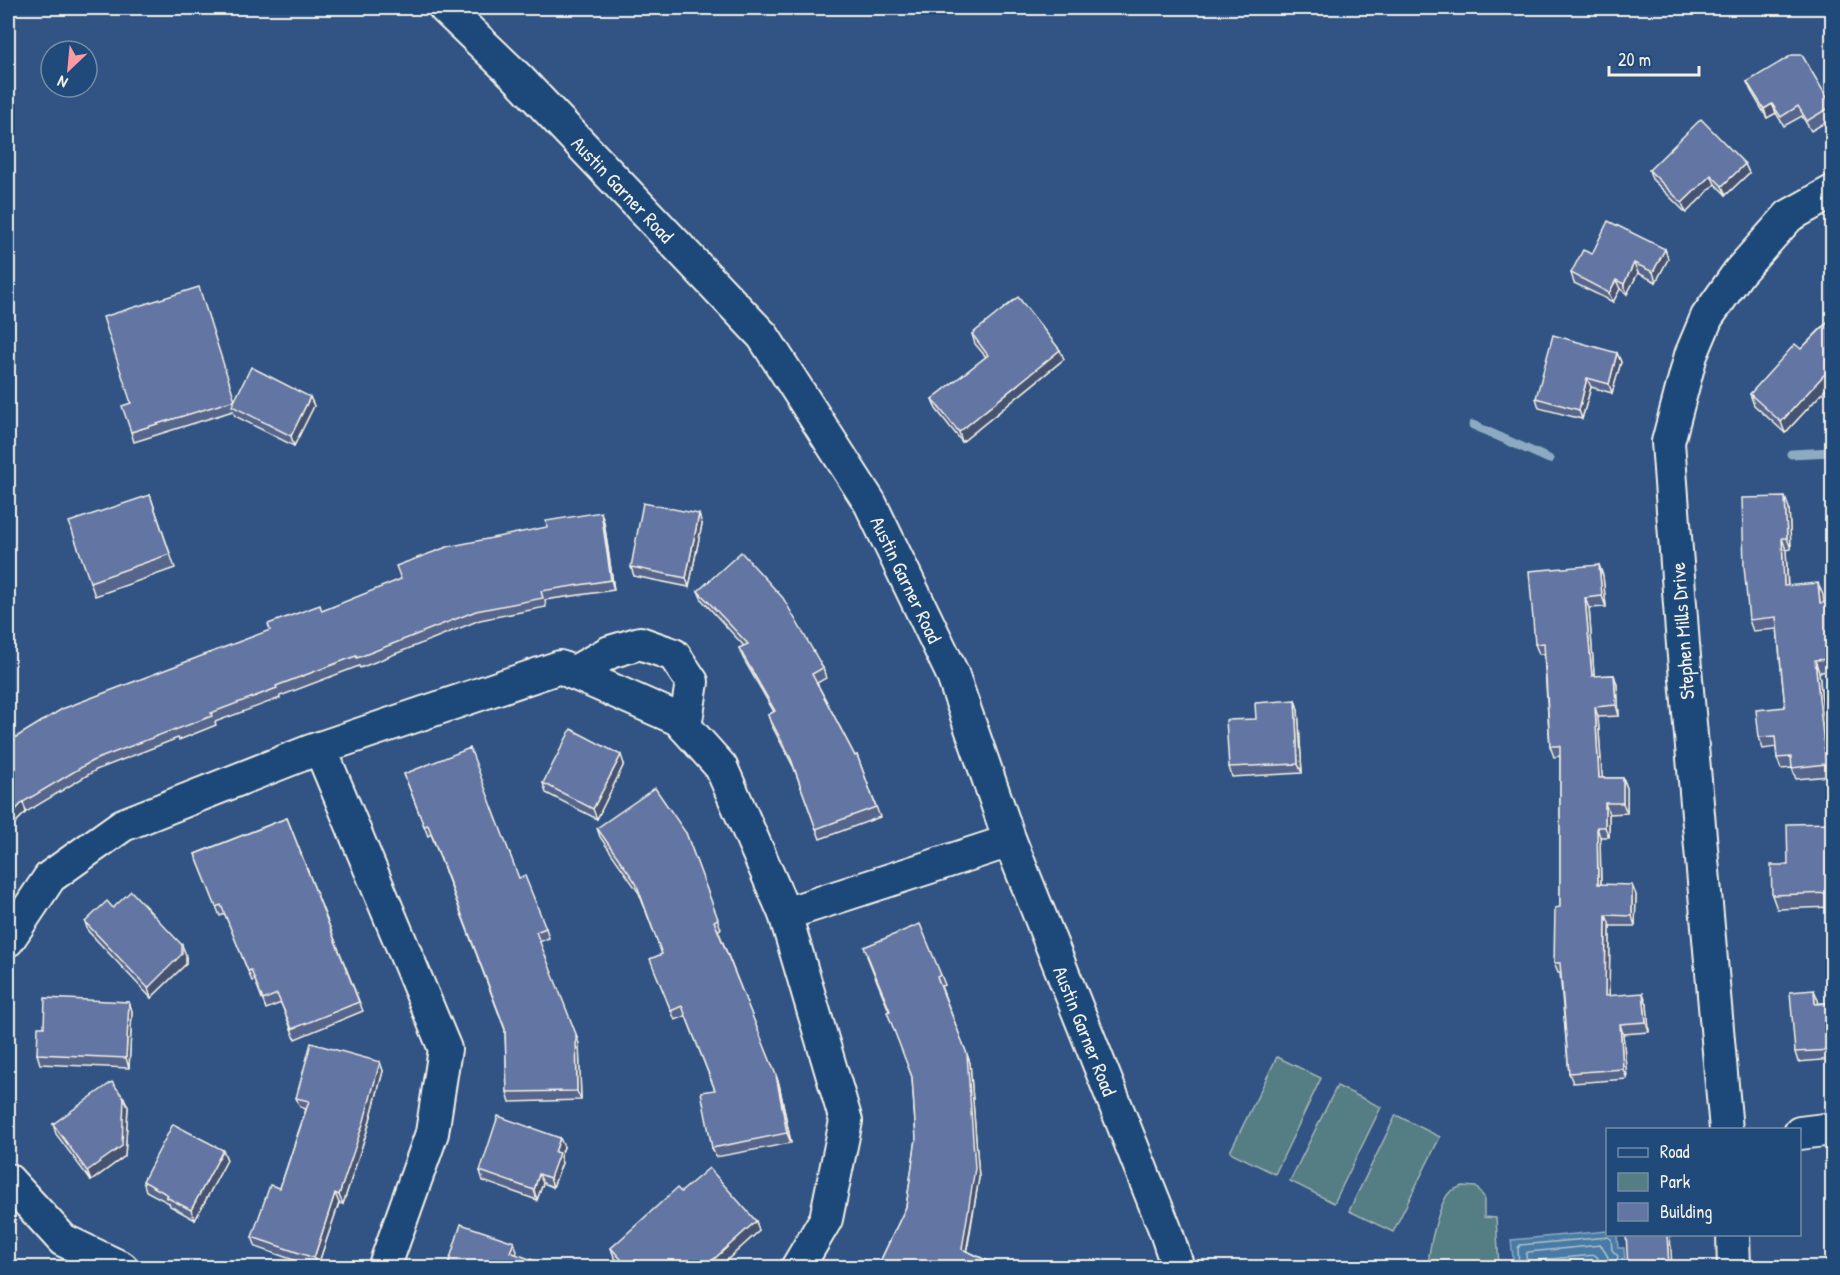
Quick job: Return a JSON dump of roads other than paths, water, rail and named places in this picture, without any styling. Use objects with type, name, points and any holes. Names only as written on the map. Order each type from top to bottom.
[{"type":"street","name":"Austin Garner Road","points":[[445,8],[518,78],[763,336],[870,503],[952,673],[1010,841],[1165,1229],[1178,1268]]},
{"type":"street","name":"Stephen Mills Drive","points":[[1726,1128],[1683,645],[1668,442],[1691,355],[1707,317],[1739,272],[1789,216],[1833,192]]},
{"type":"street","points":[[573,672],[610,652],[640,643],[674,655],[692,682],[685,727]]},
{"type":"street","points":[[8,940],[50,877],[123,825],[320,748],[560,667],[573,672],[678,719],[721,767],[785,914],[846,1121],[826,1219],[797,1268]]},
{"type":"street","points":[[320,748],[445,1049],[432,1133],[384,1268]]},
{"type":"street","points":[[785,914],[1010,841]]},
{"type":"street","points":[[1801,1133],[1833,1129]]},
{"type":"street","points":[[8,1180],[63,1240],[122,1268]]},
{"type":"street","points":[[1732,1236],[1734,1268]]},
{"type":"water","points":[[1606,1231],[1606,1236],[1617,1236],[1618,1248],[1624,1248],[1625,1262],[1620,1262],[1621,1267],[1514,1267],[1511,1240]]},
{"type":"waterway","points":[[1473,425],[1549,459]]},
{"type":"waterway","points":[[1791,454],[1832,452]]}]
